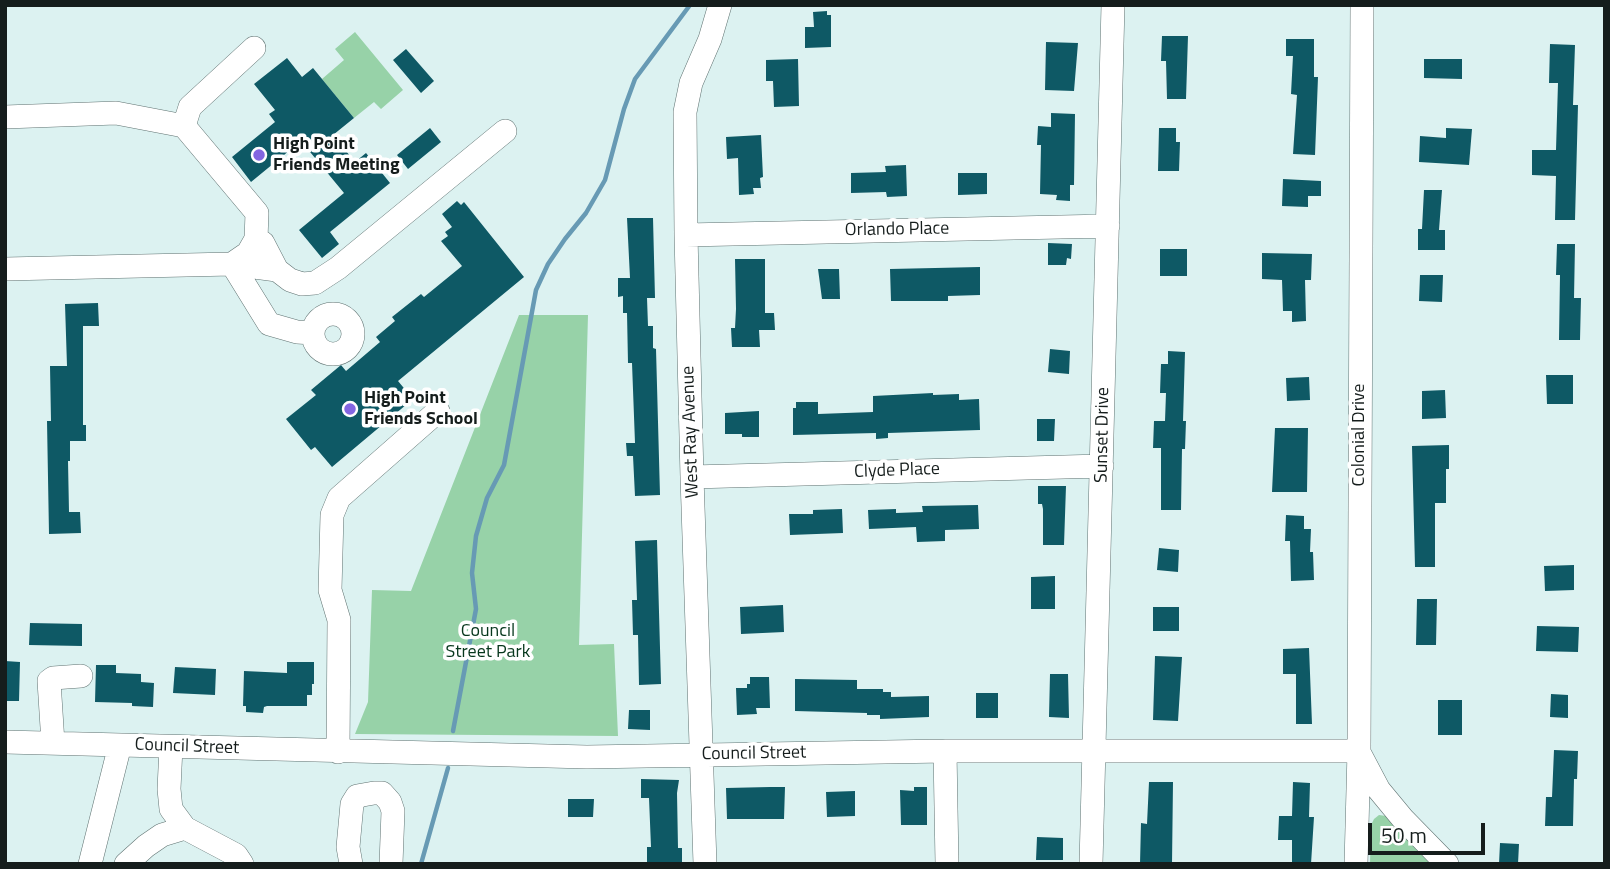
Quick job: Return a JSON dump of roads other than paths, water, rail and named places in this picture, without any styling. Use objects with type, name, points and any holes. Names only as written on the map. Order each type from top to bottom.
[{"type":"street","name":"West Ray Avenue","points":[[705,864],[692,477],[685,112],[691,83],[710,39],[720,5]]},
{"type":"street","name":"Sunset Drive","points":[[1091,864],[1113,5]]},
{"type":"street","name":"Colonial Drive","points":[[1356,864],[1359,751],[1362,5]]},
{"type":"street","points":[[184,126],[190,107],[254,48]]},
{"type":"street","points":[[5,117],[116,113],[184,126],[257,213],[256,239],[248,253],[232,264]]},
{"type":"street","points":[[256,239],[263,243],[277,270],[290,280],[302,284],[315,283],[338,268],[505,131]]},
{"type":"street","name":"Orlando Place","points":[[686,235],[1108,226]]},
{"type":"street","points":[[232,264],[269,324],[297,332],[313,333]]},
{"type":"street","points":[[5,269],[232,264],[277,270]]},
{"type":"street","points":[[338,752],[338,620],[330,590],[332,515],[339,498],[438,411]]},
{"type":"street","name":"Clyde Place","points":[[692,477],[1102,466]]},
{"type":"street","points":[[53,743],[49,681],[53,678],[81,676]]},
{"type":"street","name":"Council Street","points":[[5,742],[587,757],[944,751],[1359,751]]},
{"type":"street","points":[[90,864],[120,745]]},
{"type":"street","points":[[172,747],[169,789],[171,809],[185,828],[236,855],[242,864]]},
{"type":"street","points":[[944,751],[947,864]]},
{"type":"street","points":[[1359,751],[1380,790],[1403,819],[1447,864]]},
{"type":"street","points":[[374,753],[374,793]]},
{"type":"street","points":[[351,864],[348,847],[352,804],[357,796],[374,793],[382,793],[390,802],[393,811],[391,864]]},
{"type":"street","points":[[126,864],[162,835],[185,828]]},
{"type":"waterway","points":[[453,731],[476,609],[472,573],[476,536],[487,498],[504,465],[536,290],[548,264],[586,213],[605,180],[635,79],[690,5]]},
{"type":"waterway","points":[[421,864],[448,768]]},
{"type":"place","name":"High Point Friends Meeting","points":[[259,155]]},
{"type":"place","name":"High Point Friends School","points":[[350,409]]},
{"type":"park label","name":"Council Street Park","points":[[488,642]]}]
